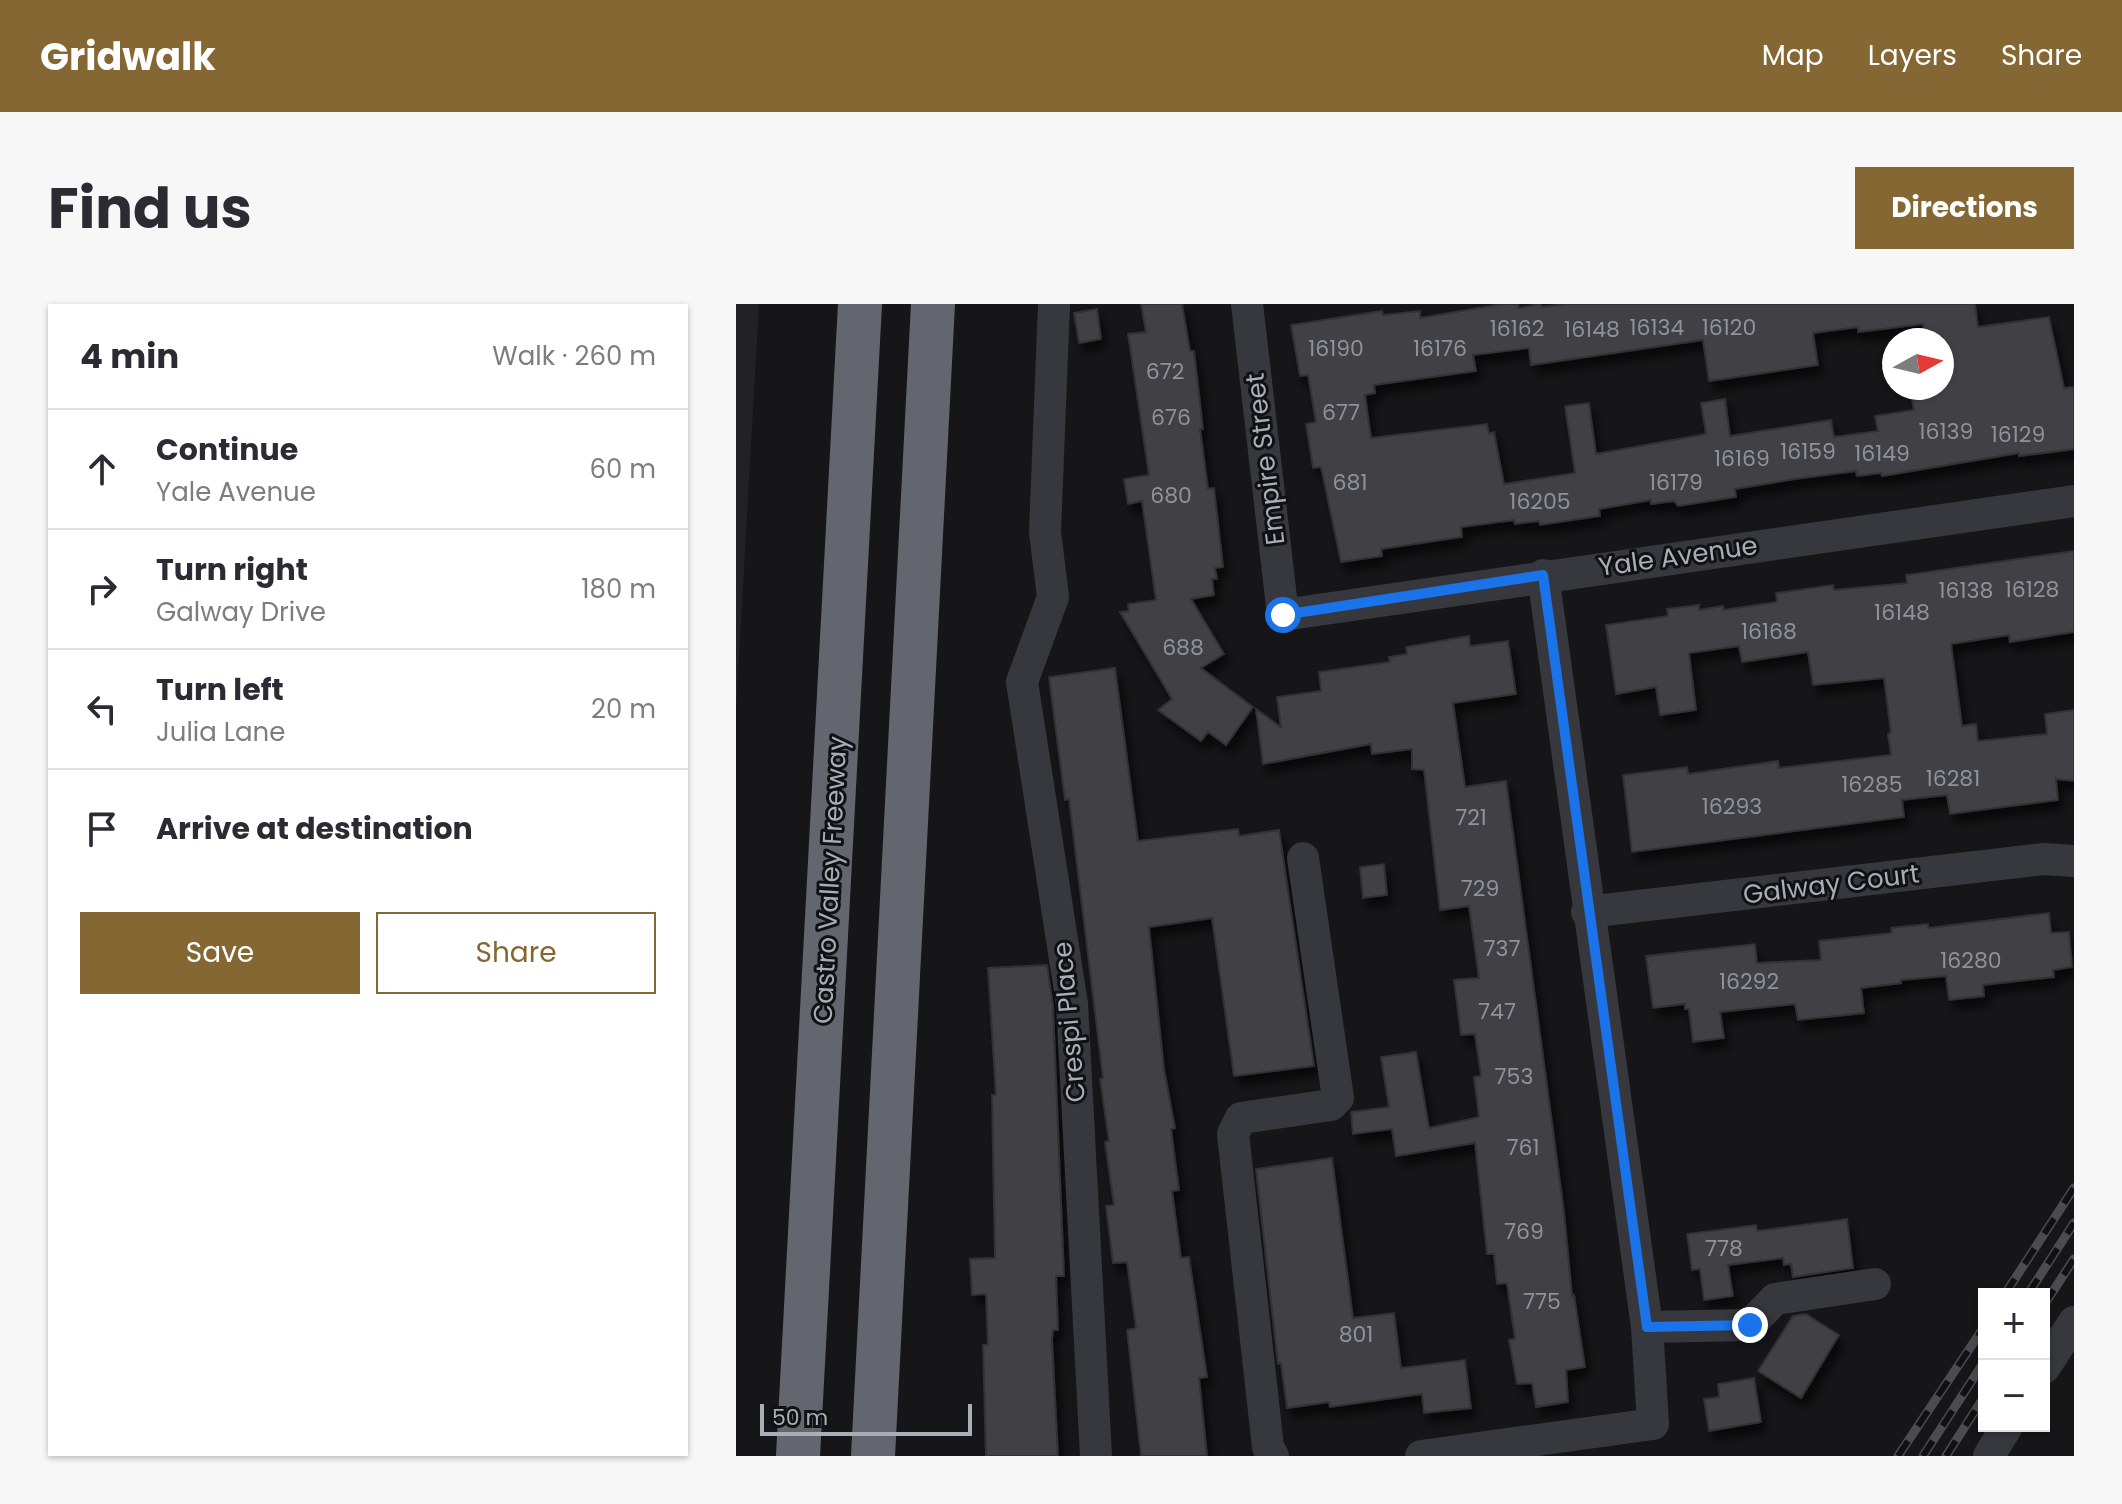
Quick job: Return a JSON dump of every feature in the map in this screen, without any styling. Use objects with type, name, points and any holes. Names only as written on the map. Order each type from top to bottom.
[{"type":"highway","name":"Castro Valley Freeway","points":[[798,1456],[860,304]]},
{"type":"highway","points":[[873,1456],[933,304]]},
{"type":"street","name":"Crespi Place","points":[[1054,304],[1045,532],[1053,597],[1022,682],[1072,1004],[1096,1456]]},
{"type":"street","name":"Empire Street","points":[[1247,304],[1283,615]]},
{"type":"street","name":"Yale Avenue","points":[[1283,615],[1543,575],[2074,501]]},
{"type":"street","points":[[1421,1456],[1653,1424],[1647,1327],[1587,912],[1543,575]]},
{"type":"street","points":[[1273,1456],[1268,1447],[1233,1134],[1241,1118],[1331,1105],[1338,1098],[1303,858]]},
{"type":"street","name":"Galway Court","points":[[1587,912],[2044,859],[2074,861]]},
{"type":"street","points":[[1647,1327],[1750,1325],[1775,1299],[1875,1284]]},
{"type":"street","points":[[2049,1360],[2074,1322]]},
{"type":"shaded area","points":[[736,304],[759,304],[736,710]]},
{"type":"building","points":[[1141,304],[1182,304],[1190,351],[1194,351],[1208,489],[1214,488],[1223,567],[1215,568],[1217,579],[1212,579],[1214,595],[1191,599],[1224,654],[1201,668],[1253,707],[1226,745],[1208,732],[1201,741],[1158,710],[1172,699],[1120,612],[1129,611],[1128,604],[1156,600],[1142,501],[1128,504],[1124,479],[1149,475],[1128,334],[1146,332]]},
{"type":"building","points":[[1502,304],[1518,304],[1519,308],[1540,304],[1542,307],[1567,304],[1975,304],[1978,327],[2049,317],[2064,388],[2074,387],[2074,449],[2019,456],[2019,453],[1882,476],[1881,473],[1857,476],[1856,471],[1795,479],[1735,489],[1736,497],[1678,506],[1674,501],[1651,504],[1651,500],[1599,509],[1600,516],[1540,525],[1539,521],[1515,524],[1514,520],[1461,527],[1462,537],[1381,549],[1382,556],[1341,562],[1321,467],[1313,468],[1306,424],[1316,422],[1308,375],[1300,376],[1291,325],[1382,311],[1383,315],[1420,311],[1420,318]],"holes":[[[1923,324],[1924,328],[1954,328],[1954,400],[1912,400],[1914,410],[1875,416],[1878,431],[1834,437],[1831,420],[1730,436],[1725,399],[1701,403],[1706,434],[1596,454],[1589,403],[1565,406],[1575,473],[1504,484],[1494,432],[1489,434],[1487,424],[1371,438],[1365,395],[1375,393],[1374,385],[1476,371],[1473,355],[1529,348],[1531,365],[1703,340],[1709,381],[1818,365],[1813,333],[1858,327],[1858,332]]]},
{"type":"building","points":[[1097,309],[1101,339],[1079,343],[1074,313]]},
{"type":"building","points":[[2074,551],[2074,632],[2010,642],[2009,635],[1951,644],[1962,726],[1976,724],[1978,741],[2047,734],[2045,714],[2074,710],[2074,781],[2056,779],[2058,800],[1950,814],[1947,795],[1902,800],[1904,817],[1632,852],[1623,775],[1687,767],[1688,774],[1778,761],[1779,768],[1891,755],[1888,734],[1891,733],[1884,678],[1813,685],[1808,652],[1742,662],[1739,646],[1689,653],[1696,710],[1660,715],[1656,687],[1616,694],[1606,625],[1668,616],[1667,609],[1699,605],[1699,610],[1723,606],[1724,610],[1777,602],[1776,593],[1833,585],[1834,590],[1907,583],[1906,575]]},
{"type":"building","points":[[1469,636],[1470,646],[1508,641],[1516,694],[1453,703],[1465,787],[1506,781],[1564,1212],[1572,1296],[1585,1367],[1566,1370],[1568,1402],[1536,1407],[1532,1383],[1517,1384],[1509,1340],[1515,1339],[1507,1283],[1497,1284],[1494,1254],[1487,1254],[1475,1143],[1396,1156],[1392,1129],[1353,1134],[1351,1112],[1389,1107],[1381,1057],[1416,1052],[1429,1128],[1479,1117],[1474,1077],[1481,1076],[1475,1034],[1461,1035],[1454,980],[1479,978],[1469,906],[1440,910],[1424,770],[1412,769],[1412,749],[1372,754],[1371,744],[1263,764],[1256,709],[1281,727],[1277,697],[1321,691],[1319,672],[1390,662],[1389,657],[1407,654],[1406,647]]},
{"type":"building","points":[[1115,668],[1138,841],[1238,829],[1239,836],[1279,830],[1314,1066],[1234,1076],[1212,918],[1149,927],[1164,1069],[1175,1128],[1171,1129],[1179,1190],[1172,1191],[1181,1258],[1189,1257],[1207,1377],[1199,1378],[1207,1456],[1141,1456],[1127,1330],[1136,1328],[1127,1262],[1113,1263],[1106,1206],[1114,1205],[1105,1142],[1109,1141],[1100,1079],[1103,1078],[1069,799],[1065,800],[1049,677]]},
{"type":"building","points":[[1384,864],[1387,895],[1363,898],[1360,867]]},
{"type":"building","points":[[2049,913],[2051,933],[2069,932],[2072,967],[2053,970],[2054,977],[1983,985],[1984,996],[1949,1000],[1946,976],[1901,980],[1901,983],[1861,988],[1864,1013],[1798,1020],[1795,1004],[1720,1012],[1724,1038],[1693,1042],[1689,1009],[1685,1009],[1685,1004],[1653,1008],[1646,956],[1755,944],[1757,963],[1821,960],[1819,941],[1892,933],[1891,928],[1928,924],[1928,928]]},
{"type":"building","points":[[1047,965],[1053,1006],[1064,1276],[1056,1276],[1058,1330],[1053,1330],[1052,1339],[1058,1456],[986,1456],[983,1345],[988,1345],[986,1294],[972,1295],[970,1259],[995,1258],[992,1095],[996,1095],[988,968]]},
{"type":"building","points":[[1332,1158],[1353,1318],[1394,1313],[1401,1368],[1465,1360],[1471,1408],[1424,1413],[1422,1394],[1330,1407],[1329,1402],[1287,1408],[1281,1363],[1278,1364],[1256,1169]]},
{"type":"building","points":[[1847,1219],[1853,1268],[1793,1277],[1791,1264],[1784,1265],[1783,1258],[1728,1265],[1733,1296],[1704,1300],[1700,1269],[1692,1270],[1687,1234],[1756,1225],[1757,1231]]},
{"type":"building","points":[[1806,1314],[1839,1335],[1801,1398],[1758,1371],[1793,1316]]},
{"type":"building","points":[[1754,1378],[1761,1422],[1709,1431],[1704,1399],[1719,1397],[1718,1384]]},
{"type":"railway","points":[[2009,1288],[2074,1188]]},
{"type":"railway","points":[[2032,1288],[2074,1223]]},
{"type":"railway","points":[[2050,1296],[2074,1259]]},
{"type":"railway","points":[[1898,1456],[1978,1336]]},
{"type":"railway","points":[[1923,1456],[1978,1371]]},
{"type":"railway","points":[[1946,1456],[1978,1406]]},
{"type":"route","points":[[1283,615],[1543,575],[1587,912],[1647,1327],[1750,1325]]}]
